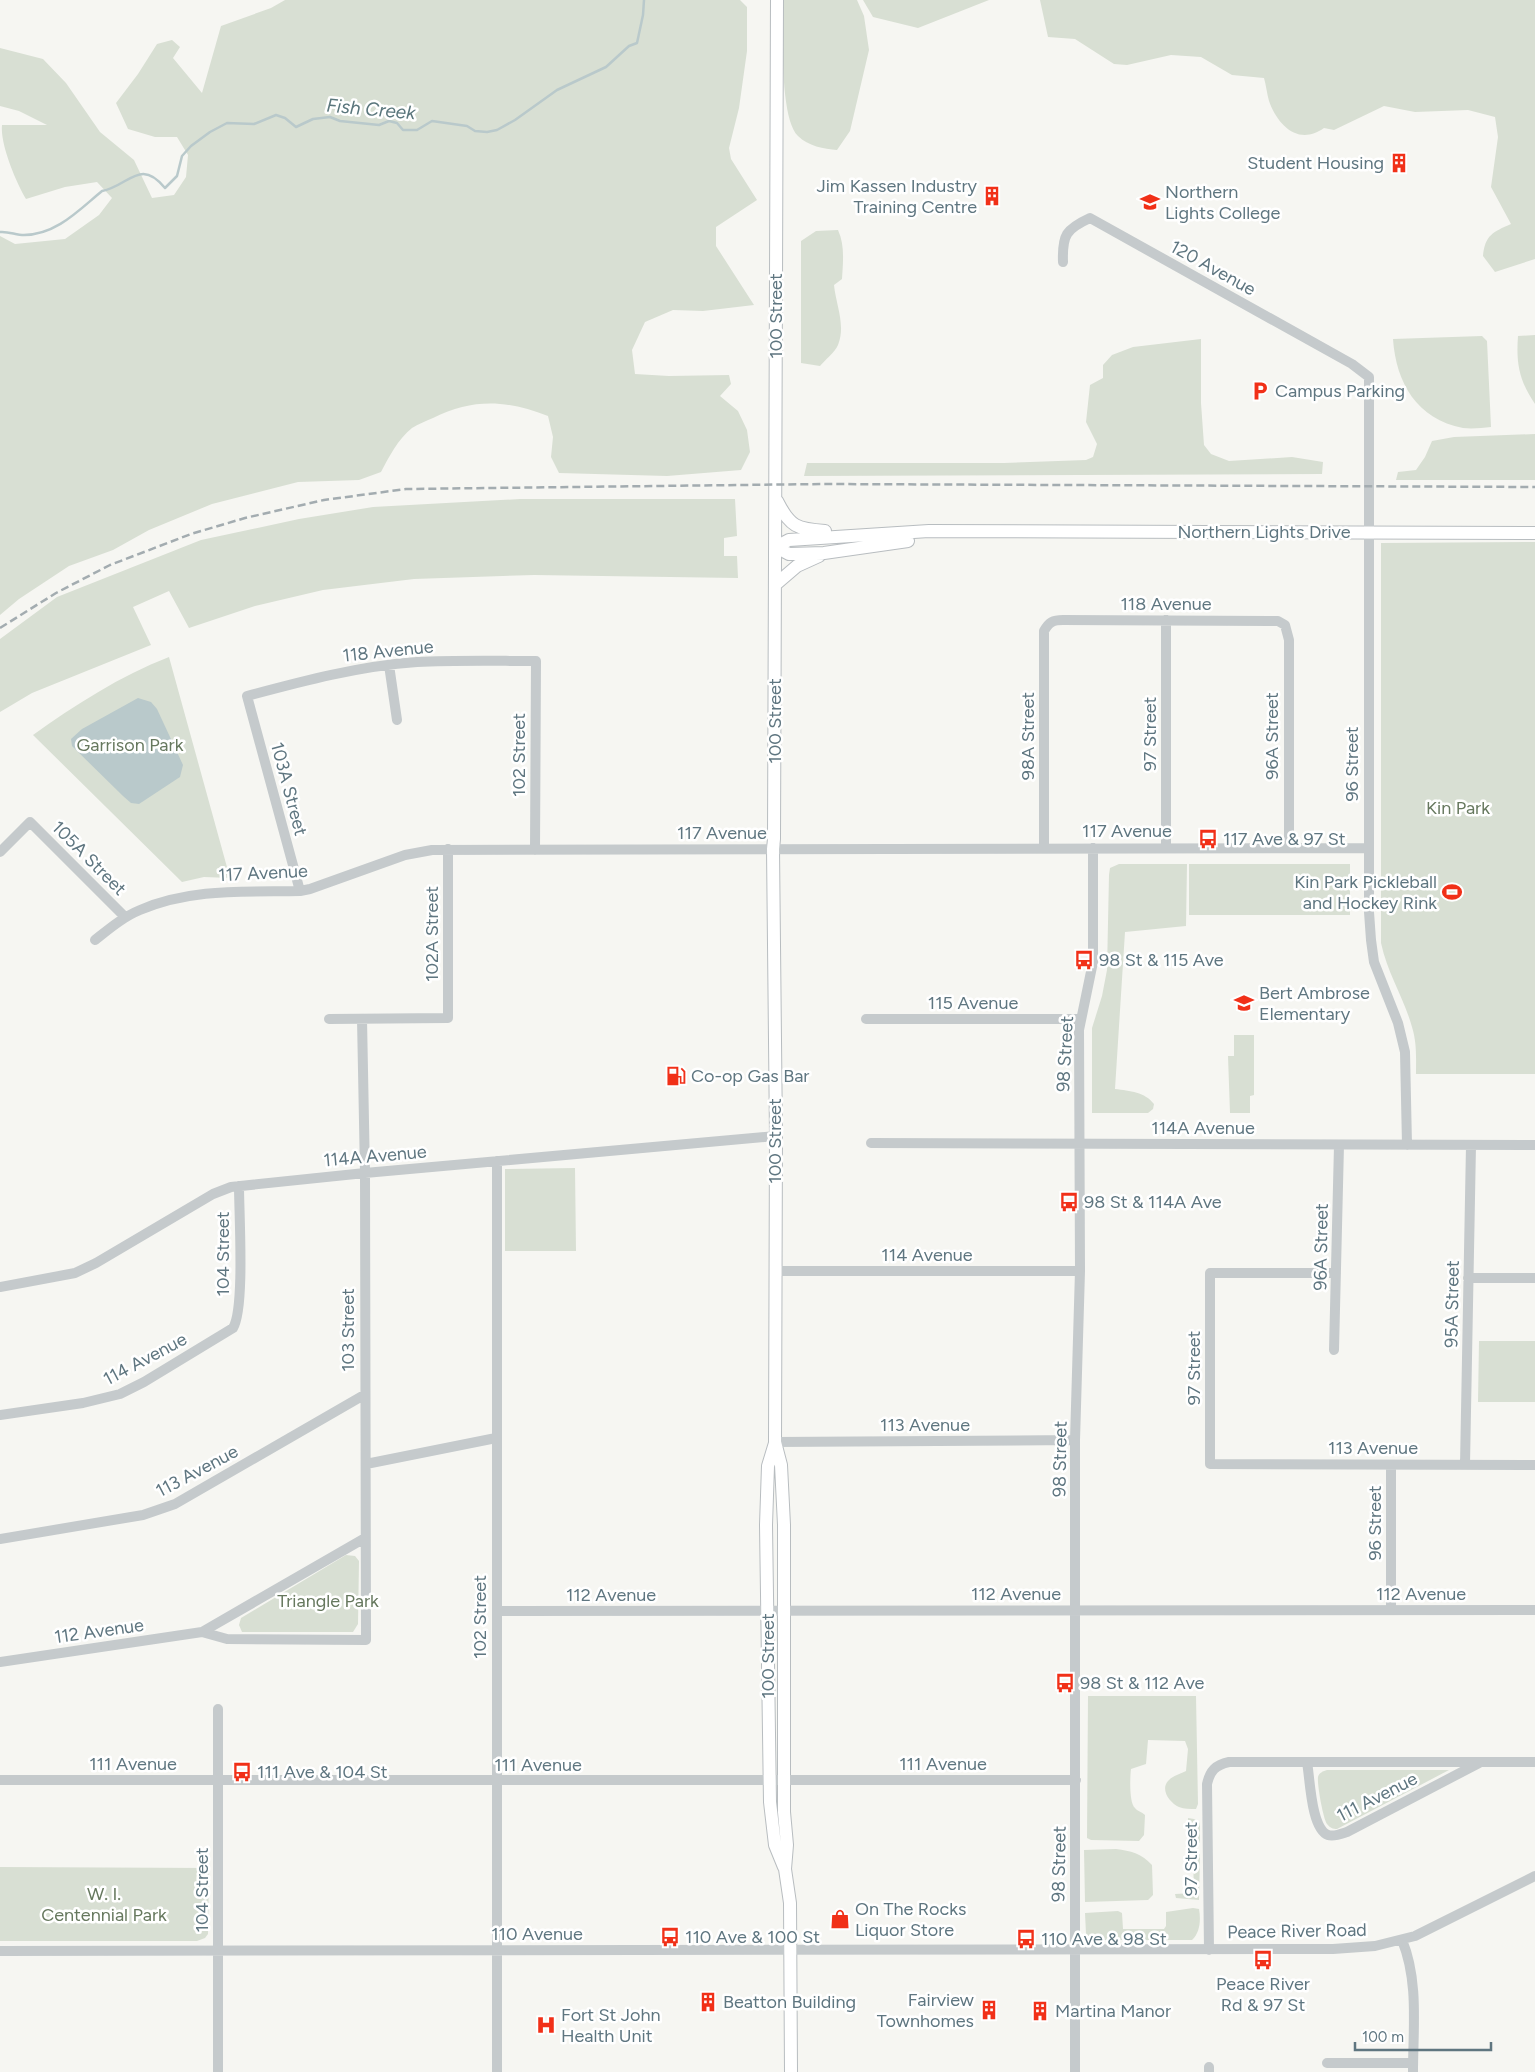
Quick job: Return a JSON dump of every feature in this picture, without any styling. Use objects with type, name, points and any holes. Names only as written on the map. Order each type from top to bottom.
[{"type":"main road","name":"100 Street","points":[[776,0],[776,584],[773,849],[776,1136],[775,1442],[781,1465],[784,1525],[784,1812],[787,1845],[785,1869],[790,1903],[790,2072]]},
{"type":"main road","points":[[776,499],[785,517],[794,526],[804,529],[885,534]]},
{"type":"main road","name":"Northern Lights Drive","points":[[776,547],[789,540],[929,531],[1535,532]]},
{"type":"main road","name":"Northern Lights Drive","points":[[776,547],[789,554],[824,553],[893,542],[992,532]]},
{"type":"main road","points":[[776,584],[797,566],[824,553]]},
{"type":"main road","name":"100 Street","points":[[775,1442],[768,1466],[767,1611],[770,1802],[775,1845],[785,1869]]},
{"type":"street","name":"120 Avenue","points":[[1063,262],[1064,238],[1072,226],[1090,218],[1352,364],[1370,377]]},
{"type":"street","name":"96 Street","points":[[1370,377],[1369,848],[1371,940],[1374,962],[1398,1023],[1405,1052],[1407,1145]]},
{"type":"street","name":"118 Avenue","points":[[1047,624],[1054,620],[1166,620],[1278,621],[1285,625]]},
{"type":"street","name":"97 Street","points":[[1166,620],[1166,847]]},
{"type":"street","name":"98A Street","points":[[1044,848],[1044,631],[1047,624]]},
{"type":"street","name":"96A Street","points":[[1285,625],[1289,640],[1288,848]]},
{"type":"street","name":"118 Avenue","points":[[247,696],[333,674],[389,665],[415,662],[536,661]]},
{"type":"street","name":"102 Street","points":[[535,850],[536,661]]},
{"type":"street","points":[[389,665],[397,720]]},
{"type":"street","name":"103A Street","points":[[247,696],[300,891]]},
{"type":"street","name":"105A Street","points":[[0,852],[30,822],[125,917]]},
{"type":"street","name":"117 Avenue","points":[[94,940],[125,917],[160,903],[201,893],[300,891],[324,885],[405,855],[421,851],[1166,847],[1369,848]]},
{"type":"street","name":"98 Street","points":[[1075,2072],[1075,1610],[1076,1440],[1080,1271],[1080,1019],[1086,1001],[1093,962],[1093,848]]},
{"type":"street","name":"102A Street","points":[[362,1019],[448,1018],[448,850]]},
{"type":"street","points":[[329,1019],[362,1019]]},
{"type":"street","name":"103 Street","points":[[362,1019],[365,1173],[366,1640]]},
{"type":"street","name":"115 Avenue","points":[[866,1019],[1080,1019]]},
{"type":"street","name":"114A Avenue","points":[[0,1287],[75,1273],[96,1263],[223,1189],[365,1173],[776,1136]]},
{"type":"street","name":"114A Avenue","points":[[871,1143],[1535,1145]]},
{"type":"street","name":"96A Street","points":[[1334,1350],[1339,1145]]},
{"type":"street","name":"95A Street","points":[[1465,1465],[1471,1145]]},
{"type":"street","name":"102 Street","points":[[497,1161],[497,2072]]},
{"type":"street","name":"104 Street","points":[[237,1322],[239,1302],[239,1186]]},
{"type":"street","name":"114 Avenue","points":[[775,1271],[1080,1271]]},
{"type":"street","name":"97 Street","points":[[1210,1464],[1210,1273],[1336,1273]]},
{"type":"street","points":[[1468,1278],[1535,1278]]},
{"type":"street","name":"114 Avenue","points":[[0,1415],[83,1403],[120,1394],[224,1335],[237,1322]]},
{"type":"street","name":"113 Avenue","points":[[0,1539],[135,1516],[176,1504],[364,1395]]},
{"type":"street","points":[[366,1464],[496,1438]]},
{"type":"street","name":"113 Avenue","points":[[775,1442],[1076,1440]]},
{"type":"street","name":"113 Avenue","points":[[1210,1464],[1535,1465]]},
{"type":"street","name":"96 Street","points":[[1391,1465],[1391,1610]]},
{"type":"street","name":"112 Avenue","points":[[0,1662],[202,1632],[365,1538]]},
{"type":"street","name":"112 Avenue","points":[[497,1611],[1535,1610]]},
{"type":"street","name":"112 Avenue","points":[[202,1632],[227,1639],[366,1640]]},
{"type":"street","name":"104 Street","points":[[218,1709],[218,2072]]},
{"type":"street","name":"111 Avenue","points":[[1213,1769],[1220,1764],[1228,1762],[1535,1762]]},
{"type":"street","name":"111 Avenue","points":[[1308,1762],[1318,1827],[1329,1836],[1336,1836],[1482,1762]]},
{"type":"street","name":"97 Street","points":[[1209,1950],[1207,1784],[1213,1769]]},
{"type":"street","name":"111 Avenue","points":[[0,1780],[1076,1780]]},
{"type":"street","name":"Peace River Road","points":[[1075,1950],[1348,1949],[1402,1940],[1446,1922],[1535,1876]]},
{"type":"street","points":[[1327,2063],[1413,2068],[1412,1980],[1408,1954],[1402,1940]]},
{"type":"street","name":"110 Avenue","points":[[0,1951],[1075,1950]]},
{"type":"green space","points":[[285,0],[740,0],[747,7],[747,51],[739,108],[729,148],[731,159],[757,200],[716,227],[716,246],[754,305],[703,311],[673,310],[645,322],[632,350],[635,374],[669,376],[729,375],[731,384],[720,396],[738,411],[747,430],[750,452],[741,470],[667,476],[559,473],[551,457],[553,437],[548,416],[504,404],[476,404],[462,407],[422,423],[407,432],[398,443],[381,472],[359,480],[298,482],[212,504],[149,530],[113,550],[69,566],[19,599],[0,615],[0,236],[15,244],[65,239],[99,215],[112,198],[97,182],[65,187],[26,199],[13,173],[6,152],[2,125],[47,125],[19,111],[0,106],[0,48],[43,59],[66,83],[100,132],[134,160],[152,198],[174,195],[186,177],[188,155],[177,137],[155,137],[128,129],[116,103],[138,74],[157,44],[172,40],[180,47],[173,58],[202,93],[221,26],[271,8]]},
{"type":"green space","points":[[783,0],[857,0],[864,16],[869,50],[850,131],[837,150],[811,145],[798,136],[792,126],[788,111],[783,71]]},
{"type":"green space","points":[[863,0],[989,0],[918,28],[873,17]]},
{"type":"green space","points":[[1040,0],[1535,0],[1535,259],[1495,272],[1483,256],[1486,243],[1491,235],[1511,224],[1491,187],[1498,137],[1495,117],[1468,110],[1415,112],[1384,106],[1334,130],[1324,128],[1315,133],[1298,134],[1290,131],[1273,110],[1264,78],[1232,75],[1201,57],[1171,55],[1127,65],[1114,64],[1075,39],[1048,37]]},
{"type":"green space","points":[[838,230],[843,248],[842,279],[834,285],[841,322],[840,338],[837,348],[820,366],[801,363],[801,241],[816,231]]},
{"type":"green space","points":[[1535,335],[1535,404],[1525,387],[1520,372],[1518,336]]},
{"type":"green space","points":[[1482,336],[1487,341],[1491,427],[1463,428],[1433,416],[1412,397],[1404,384],[1399,370],[1393,339]]},
{"type":"green space","points":[[1201,339],[1201,403],[1204,445],[1211,454],[1229,461],[1292,457],[1323,462],[1322,474],[804,476],[807,463],[1004,463],[1086,460],[1093,457],[1097,444],[1086,422],[1090,385],[1103,378],[1103,365],[1112,355],[1133,347]]},
{"type":"green space","points":[[1535,434],[1535,480],[1396,480],[1398,472],[1416,470],[1425,457],[1432,441],[1454,437]]},
{"type":"green space","points":[[520,499],[735,499],[737,536],[724,538],[724,556],[737,556],[738,578],[534,575],[414,579],[323,590],[255,606],[189,628],[169,591],[133,607],[151,645],[32,693],[0,712],[0,639],[57,597],[201,540],[299,519],[373,507]]},
{"type":"green space","name":"Kin Park","points":[[1535,542],[1535,1074],[1416,1074],[1414,1033],[1381,943],[1381,543]]},
{"type":"green space","name":"Garrison Park","points":[[169,657],[230,878],[204,877],[182,882],[33,735],[98,692],[133,673]]},
{"type":"green space","points":[[1119,864],[1187,864],[1186,926],[1125,932],[1115,1089],[1126,1090],[1146,1097],[1154,1104],[1153,1109],[1148,1113],[1092,1113],[1092,1028],[1102,996],[1107,970],[1110,868]]},
{"type":"green space","points":[[1189,864],[1350,864],[1350,915],[1189,915]]},
{"type":"green space","points":[[1234,1035],[1254,1035],[1254,1095],[1250,1096],[1250,1113],[1230,1113],[1228,1056],[1234,1056]]},
{"type":"green space","points":[[575,1168],[576,1251],[505,1251],[505,1169]]},
{"type":"green space","points":[[1479,1341],[1535,1341],[1535,1402],[1478,1402]]},
{"type":"green space","name":"Triangle Park","points":[[346,1555],[355,1556],[359,1561],[358,1624],[353,1632],[242,1632],[239,1625],[241,1618]]},
{"type":"green space","points":[[1088,1696],[1196,1696],[1198,1804],[1196,1809],[1185,1809],[1172,1803],[1167,1796],[1165,1788],[1170,1779],[1186,1771],[1188,1749],[1185,1741],[1148,1740],[1146,1764],[1131,1769],[1130,1778],[1133,1805],[1145,1815],[1144,1835],[1139,1841],[1091,1840],[1087,1838]]},
{"type":"green space","points":[[1327,1770],[1449,1770],[1337,1829],[1327,1824],[1318,1786],[1319,1774]]},
{"type":"green space","points":[[1188,1818],[1200,1823],[1200,1843],[1192,1843],[1189,1839]]},
{"type":"green space","points":[[1116,1849],[1136,1853],[1152,1865],[1153,1895],[1148,1900],[1085,1902],[1084,1850]]},
{"type":"green space","points":[[1191,1852],[1200,1855],[1199,1900],[1176,1898],[1175,1894],[1194,1893],[1193,1856]]},
{"type":"green space","name":"W. I. Centennial Park","points":[[0,1867],[209,1868],[208,1934],[205,1938],[197,1941],[0,1941]]},
{"type":"green space","points":[[1193,1908],[1199,1909],[1200,1922],[1197,1934],[1192,1940],[1094,1940],[1086,1934],[1085,1913],[1118,1911],[1122,1913],[1123,1929],[1164,1929],[1166,1926],[1166,1912]]},
{"type":"shaded area","points":[[138,698],[151,702],[157,709],[183,765],[180,777],[139,804],[131,803],[123,796],[72,746],[71,739],[82,729]]},
{"type":"waterway","name":"Fish Creek","points":[[0,232],[24,235],[46,231],[76,213],[102,191],[141,174],[156,179],[165,188],[177,176],[182,156],[191,146],[210,132],[227,123],[254,124],[276,115],[285,118],[296,127],[313,119],[330,117],[340,121],[379,125],[389,121],[397,123],[403,130],[417,130],[432,121],[467,126],[475,131],[487,132],[497,130],[515,120],[557,90],[606,67],[629,46],[637,43],[644,0]]},
{"type":"railway","points":[[0,628],[56,593],[110,565],[191,534],[245,518],[324,500],[406,489],[823,484],[1535,487]]},
{"type":"place","name":"Student Housing","points":[[1399,163]]},
{"type":"place","name":"Jim Kassen Industry Training Centre","points":[[992,196]]},
{"type":"place","name":"Northern Lights College","points":[[1150,202]]},
{"type":"place","name":"Campus Parking","points":[[1260,391]]},
{"type":"place","name":"117 Ave & 97 St","points":[[1208,839]]},
{"type":"place","name":"Kin Park Pickleball and Hockey Rink","points":[[1452,892]]},
{"type":"place","name":"98 St & 115 Ave","points":[[1084,960]]},
{"type":"place","name":"Bert Ambrose Elementary","points":[[1244,1003]]},
{"type":"place","name":"Co-op Gas Bar","points":[[676,1076]]},
{"type":"place","name":"98 St & 114A Ave","points":[[1069,1202]]},
{"type":"place","name":"98 St & 112 Ave","points":[[1065,1683]]},
{"type":"place","name":"111 Ave & 104 St","points":[[242,1772]]},
{"type":"place","name":"On The Rocks Liquor Store","points":[[840,1919]]},
{"type":"place","name":"110 Ave & 100 St","points":[[670,1937]]},
{"type":"place","name":"110 Ave & 98 St","points":[[1026,1939]]},
{"type":"place","name":"Peace River Rd & 97 St","points":[[1263,1960]]},
{"type":"place","name":"Beatton Building","points":[[708,2002]]},
{"type":"place","name":"Fairview Townhomes","points":[[989,2010]]},
{"type":"place","name":"Martina Manor","points":[[1040,2011]]},
{"type":"place","name":"Fort St John Health Unit","points":[[546,2025]]}]
